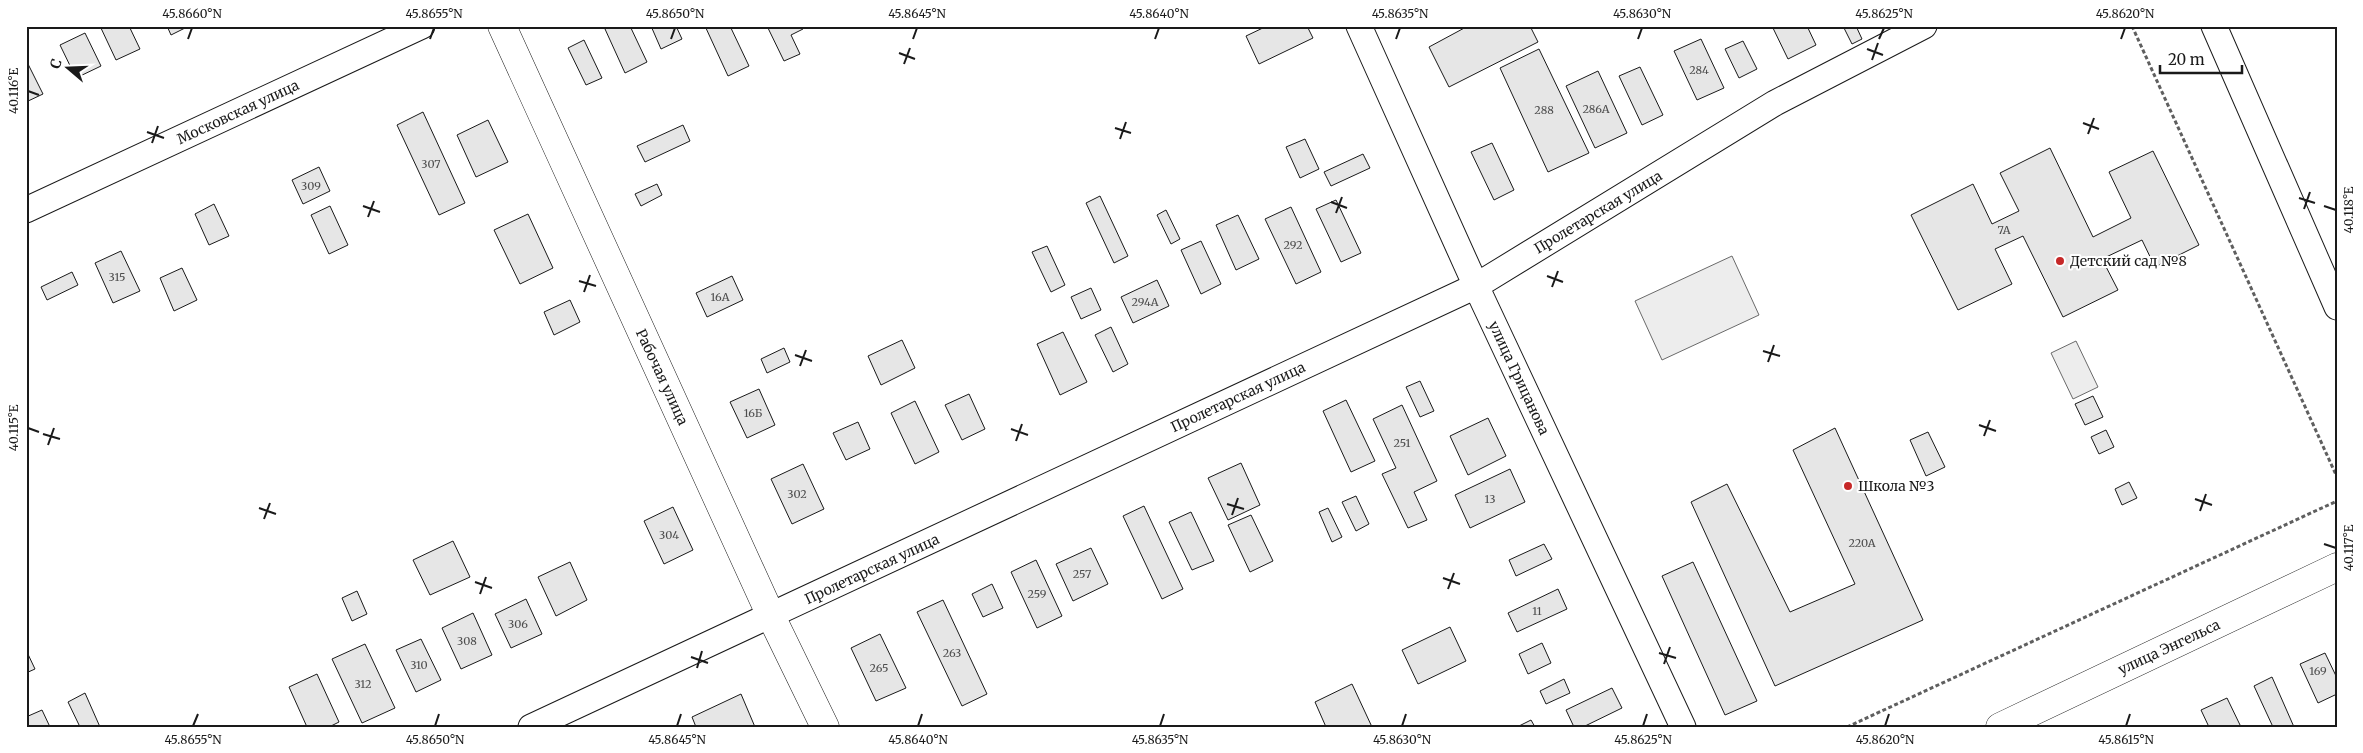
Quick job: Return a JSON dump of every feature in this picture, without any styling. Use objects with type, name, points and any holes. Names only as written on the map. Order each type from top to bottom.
[{"type":"street","name":"Московская улица","points":[[26,210],[422,26]]},
{"type":"street","name":"Рабочая улица","points":[[502,26],[771,616],[825,727]]},
{"type":"street","name":"улица Грицанова","points":[[1360,26],[1476,286],[1683,727]]},
{"type":"street","name":"Пролетарская улица","points":[[531,727],[1476,286],[1775,103],[1924,26]]},
{"type":"street","points":[[2214,26],[2337,307]]},
{"type":"street","name":"улица Энгельса","points":[[2000,727],[2337,567]]},
{"type":"path","points":[[2132,26],[2337,476]]},
{"type":"path","points":[[1847,727],[2337,502]]},
{"type":"shaded area","points":[[1732,256],[1759,315],[1662,360],[1635,301]]},
{"type":"shaded area","points":[[2076,341],[2098,387],[2073,399],[2051,353]]},
{"type":"building","points":[[100,26],[129,26],[140,49],[116,60]]},
{"type":"building","points":[[167,26],[189,26],[171,35]]},
{"type":"building","points":[[611,26],[630,26],[647,62],[625,73],[605,29]]},
{"type":"building","points":[[651,26],[676,26],[682,39],[661,49]]},
{"type":"building","points":[[705,26],[730,26],[749,66],[728,76]]},
{"type":"building","points":[[767,26],[802,26],[803,29],[791,35],[800,54],[784,61]]},
{"type":"building","points":[[1267,26],[1307,26],[1313,38],[1259,64],[1246,36]]},
{"type":"building","points":[[1468,26],[1530,26],[1538,42],[1449,87],[1429,47]]},
{"type":"building","points":[[1772,26],[1807,26],[1816,45],[1788,59]]},
{"type":"building","points":[[1843,26],[1856,26],[1862,39],[1852,44]]},
{"type":"building","points":[[85,33],[101,66],[76,78],[60,45]]},
{"type":"building","points":[[1701,39],[1724,88],[1697,100],[1674,51]]},
{"type":"building","points":[[584,40],[602,78],[586,85],[568,48]]},
{"type":"building","points":[[1743,41],[1757,69],[1739,78],[1725,49]]},
{"type":"building","points":[[1539,49],[1589,153],[1548,172],[1500,68]]},
{"type":"building","points":[[26,60],[43,94],[26,102]]},
{"type":"building","points":[[1640,67],[1663,115],[1642,125],[1619,76]]},
{"type":"building","points":[[1598,71],[1627,133],[1595,148],[1566,86]]},
{"type":"building","points":[[423,112],[465,203],[439,215],[397,125]]},
{"type":"building","points":[[488,120],[508,162],[476,177],[457,135]]},
{"type":"building","points":[[683,125],[690,141],[645,162],[637,146]]},
{"type":"building","points":[[1305,139],[1319,169],[1300,178],[1286,147]]},
{"type":"building","points":[[1492,143],[1514,190],[1494,200],[1471,152]]},
{"type":"building","points":[[2050,148],[2093,237],[2131,218],[2109,172],[2153,151],[2199,245],[2155,267],[2142,240],[2102,259],[2118,290],[2063,317],[2023,236],[1995,249],[2012,284],[1958,310],[1911,215],[1973,184],[1992,224],[2019,211],[2000,173]]},
{"type":"building","points":[[1363,154],[1370,168],[1331,186],[1324,172]]},
{"type":"building","points":[[319,167],[330,191],[303,204],[292,180]]},
{"type":"building","points":[[657,184],[662,195],[641,206],[635,194]]},
{"type":"building","points":[[1100,196],[1128,256],[1114,263],[1086,203]]},
{"type":"building","points":[[1336,200],[1361,253],[1341,262],[1316,209]]},
{"type":"building","points":[[214,204],[229,236],[209,245],[195,214]]},
{"type":"building","points":[[330,206],[348,245],[329,254],[311,215]]},
{"type":"building","points":[[1291,207],[1321,272],[1296,284],[1265,219]]},
{"type":"building","points":[[1166,210],[1180,239],[1171,244],[1157,215]]},
{"type":"building","points":[[528,214],[553,268],[520,284],[494,230]]},
{"type":"building","points":[[1238,215],[1259,259],[1236,270],[1216,225]]},
{"type":"building","points":[[1201,241],[1221,284],[1201,294],[1181,250]]},
{"type":"building","points":[[1047,246],[1065,285],[1051,292],[1032,252]]},
{"type":"building","points":[[121,251],[140,291],[113,303],[95,263]]},
{"type":"building","points":[[182,268],[197,300],[174,311],[160,278]]},
{"type":"building","points":[[72,272],[78,285],[47,300],[41,287]]},
{"type":"building","points":[[732,276],[743,300],[707,317],[696,293]]},
{"type":"building","points":[[1157,280],[1169,306],[1133,323],[1121,297]]},
{"type":"building","points":[[1091,288],[1101,310],[1081,319],[1071,297]]},
{"type":"building","points":[[570,300],[580,322],[554,335],[544,312]]},
{"type":"building","points":[[1111,327],[1128,364],[1113,372],[1095,335]]},
{"type":"building","points":[[1063,332],[1087,382],[1060,395],[1037,344]]},
{"type":"building","points":[[902,340],[915,368],[881,385],[868,356]]},
{"type":"building","points":[[784,348],[790,362],[767,373],[761,359]]},
{"type":"building","points":[[1420,381],[1434,411],[1420,417],[1406,387]]},
{"type":"building","points":[[759,389],[775,425],[747,438],[730,402]]},
{"type":"building","points":[[969,394],[985,429],[962,440],[945,405]]},
{"type":"building","points":[[2093,396],[2103,417],[2085,425],[2075,404]]},
{"type":"building","points":[[1346,400],[1375,461],[1351,472],[1323,411]]},
{"type":"building","points":[[915,401],[939,452],[915,464],[891,413]]},
{"type":"building","points":[[1402,405],[1437,481],[1414,492],[1427,520],[1408,528],[1382,474],[1396,468],[1373,419]]},
{"type":"building","points":[[1488,418],[1506,456],[1468,475],[1450,436]]},
{"type":"building","points":[[858,422],[870,449],[846,460],[833,433]]},
{"type":"building","points":[[1835,428],[1923,620],[1775,686],[1691,502],[1727,484],[1790,612],[1855,584],[1793,450]]},
{"type":"building","points":[[2106,430],[2114,447],[2099,454],[2091,437]]},
{"type":"building","points":[[1928,432],[1945,467],[1926,476],[1910,440]]},
{"type":"building","points":[[1241,463],[1260,505],[1228,520],[1208,478]]},
{"type":"building","points":[[803,464],[824,509],[792,524],[771,479]]},
{"type":"building","points":[[1510,469],[1525,502],[1470,528],[1455,495]]},
{"type":"building","points":[[2129,482],[2137,498],[2122,505],[2115,489]]},
{"type":"building","points":[[1356,496],[1369,524],[1356,531],[1342,502]]},
{"type":"building","points":[[1144,506],[1183,589],[1162,599],[1123,516]]},
{"type":"building","points":[[673,507],[693,550],[664,564],[644,521]]},
{"type":"building","points":[[1328,508],[1342,537],[1332,542],[1319,512]]},
{"type":"building","points":[[1191,512],[1214,561],[1192,570],[1169,522]]},
{"type":"building","points":[[1251,515],[1273,561],[1250,572],[1228,525]]},
{"type":"building","points":[[453,541],[470,577],[430,595],[413,560]]},
{"type":"building","points":[[1544,544],[1552,559],[1516,576],[1509,560]]},
{"type":"building","points":[[1091,548],[1108,584],[1073,601],[1056,564]]},
{"type":"building","points":[[1036,560],[1062,616],[1037,628],[1011,572]]},
{"type":"building","points":[[570,562],[587,600],[556,616],[538,577]]},
{"type":"building","points":[[1693,562],[1757,701],[1725,715],[1662,576]]},
{"type":"building","points":[[992,584],[1003,608],[983,617],[972,594]]},
{"type":"building","points":[[1558,589],[1567,609],[1517,632],[1508,613]]},
{"type":"building","points":[[357,591],[367,614],[352,621],[342,598]]},
{"type":"building","points":[[526,599],[542,634],[511,648],[495,614]]},
{"type":"building","points":[[943,600],[987,694],[962,706],[917,612]]},
{"type":"building","points":[[473,613],[492,655],[461,669],[442,628]]},
{"type":"building","points":[[1450,627],[1466,661],[1418,684],[1402,650]]},
{"type":"building","points":[[880,634],[906,688],[876,701],[851,648]]},
{"type":"building","points":[[421,639],[441,680],[416,692],[396,650]]},
{"type":"building","points":[[1542,643],[1551,663],[1528,674],[1519,654]]},
{"type":"building","points":[[365,644],[395,708],[362,723],[332,659]]},
{"type":"building","points":[[26,650],[35,669],[26,673]]},
{"type":"building","points":[[2325,653],[2337,678],[2337,694],[2318,703],[2300,664]]},
{"type":"building","points":[[317,674],[339,722],[329,727],[307,727],[289,687]]},
{"type":"building","points":[[2272,677],[2294,727],[2273,727],[2254,686]]},
{"type":"building","points":[[1564,679],[1570,693],[1546,704],[1540,691]]},
{"type":"building","points":[[1352,684],[1372,727],[1326,727],[1315,702]]},
{"type":"building","points":[[1612,688],[1622,708],[1583,727],[1574,727],[1566,710]]},
{"type":"building","points":[[85,693],[100,727],[80,727],[68,702]]},
{"type":"building","points":[[741,694],[755,727],[696,727],[692,717]]},
{"type":"building","points":[[2227,698],[2241,727],[2209,727],[2201,710]]},
{"type":"building","points":[[42,710],[50,727],[26,727],[26,717]]},
{"type":"building","points":[[1531,720],[1535,727],[1517,727]]},
{"type":"place","name":"Детский сад №8","points":[[2060,261]]},
{"type":"place","name":"Школа №3","points":[[1848,486]]}]
